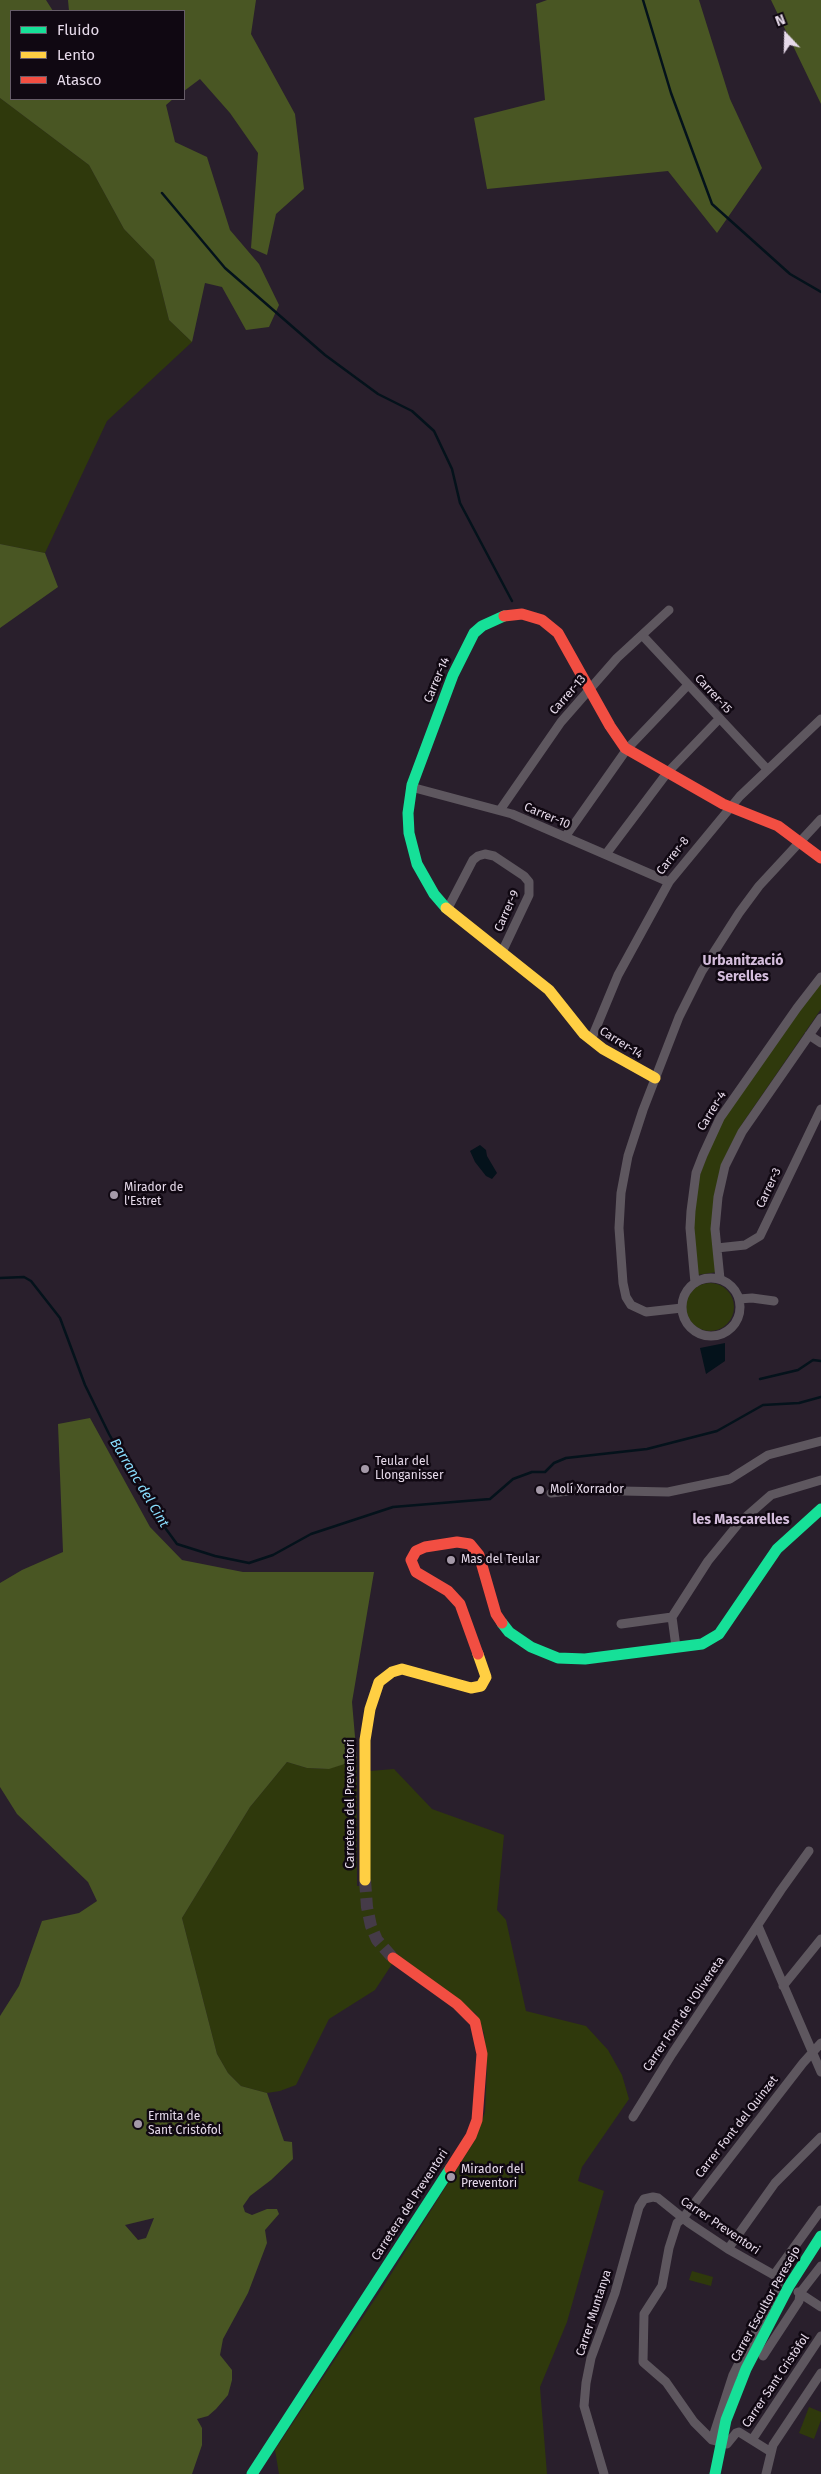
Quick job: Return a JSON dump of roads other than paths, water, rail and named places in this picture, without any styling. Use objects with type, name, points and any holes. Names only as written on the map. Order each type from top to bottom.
[{"type":"street","name":"Carrer-13","points":[[500,810],[560,722],[642,635],[670,610]]},
{"type":"street","name":"Carrer-14","points":[[655,1078],[591,1040],[569,1018],[549,990],[447,910],[428,885],[413,852],[409,833],[408,813],[411,787],[421,756],[467,644],[478,630],[492,619],[512,614],[531,616],[551,627],[564,642],[610,726],[627,749],[731,807],[773,824],[800,841],[821,858]]},
{"type":"street","name":"Carrer-15","points":[[642,635],[767,769]]},
{"type":"street","points":[[565,837],[627,749],[688,686]]},
{"type":"street","points":[[606,854],[667,773],[719,719]]},
{"type":"street","name":"Carrer-8","points":[[591,1040],[621,967],[669,882],[716,822],[767,769],[821,719]]},
{"type":"street","name":"Carrer-10","points":[[411,787],[500,810],[669,882]]},
{"type":"street","points":[[682,1308],[656,1312],[642,1311],[628,1301],[623,1283],[619,1228],[624,1175],[635,1133],[679,1017],[702,971],[739,913],[759,886],[821,819]]},
{"type":"street","name":"Carrer-9","points":[[447,910],[473,860],[478,856],[485,854],[494,856],[524,876],[528,882],[529,895],[502,952]]},
{"type":"street","name":"Carrer-4","points":[[695,1283],[690,1228],[691,1211],[696,1173],[703,1156],[720,1118],[821,977]]},
{"type":"street","points":[[720,1280],[715,1229],[718,1197],[731,1152],[821,1018]]},
{"type":"street","points":[[809,1035],[821,1044]]},
{"type":"street","name":"Carrer-3","points":[[717,1248],[745,1245],[760,1236],[821,1109]]},
{"type":"street","points":[[708,1278],[720,1280],[735,1291],[739,1299],[738,1316],[734,1324],[720,1334],[711,1336],[702,1334],[688,1325],[682,1308],[685,1294],[695,1283],[708,1278]]},
{"type":"street","points":[[739,1299],[774,1300]]},
{"type":"street","points":[[551,1493],[577,1490],[668,1492],[730,1479],[768,1456],[821,1441]]},
{"type":"street","points":[[821,1480],[771,1495],[739,1523],[708,1561],[672,1617],[676,1647],[705,1643],[716,1636],[777,1549],[821,1509]]},
{"type":"street","name":"Carretera del Preventori","points":[[365,1880],[365,1740],[372,1703],[379,1682],[392,1672],[402,1669],[471,1688],[481,1686],[486,1677],[460,1604],[448,1591],[416,1572],[411,1560],[416,1551],[425,1547],[457,1542],[473,1546],[482,1560],[492,1602],[501,1624],[512,1635],[531,1647],[558,1658],[569,1660],[676,1647]]},
{"type":"street","points":[[621,1624],[672,1617]]},
{"type":"street","name":"Carrer Font de l'Olivereta","points":[[633,2117],[672,2054],[809,1852]]},
{"type":"street","points":[[758,1926],[821,2072]]},
{"type":"street","points":[[783,1986],[821,1939]]},
{"type":"street","name":"Carretera del Preventori","points":[[252,2474],[458,2157],[477,2120],[482,2054],[474,2022],[458,2004],[393,1958]]},
{"type":"street","name":"Carrer Font del Quinzet","points":[[716,2441],[694,2422],[666,2382],[643,2362],[644,2314],[662,2286],[677,2223],[683,2218],[803,2063],[821,2043]]},
{"type":"street","points":[[728,2249],[775,2183],[821,2137]]},
{"type":"street","name":"Carrer Preventori","points":[[653,2197],[728,2249],[776,2278]]},
{"type":"street","name":"Carrer Muntanya","points":[[604,2474],[584,2406],[586,2383],[591,2358],[615,2293],[638,2207],[644,2199],[653,2197]]},
{"type":"street","name":"Carrer Escultor Peresejo","points":[[715,2474],[716,2441],[733,2375],[778,2285],[776,2278],[821,2210]]},
{"type":"street","name":"Carrer Escultor Peresejo","points":[[716,2441],[749,2362],[789,2286],[821,2236]]},
{"type":"street","name":"Carrer Escultor Peresejo","points":[[763,2356],[799,2301],[800,2293],[821,2266]]},
{"type":"street","points":[[789,2286],[821,2307]]},
{"type":"street","name":"Carrer Sant Cristòfol","points":[[752,2440],[821,2336]]},
{"type":"street","points":[[766,2474],[771,2452],[819,2380]]},
{"type":"street","points":[[716,2441],[728,2444],[736,2433],[739,2432],[771,2452]]},
{"type":"waterway","points":[[643,0],[671,93],[712,204],[790,274],[821,292]]},
{"type":"waterway","points":[[162,193],[225,268],[325,355],[378,394],[412,411],[434,431],[452,469],[460,503],[512,601]]},
{"type":"waterway","name":"Barranc del Cint","points":[[0,1278],[24,1277],[31,1281],[60,1318],[85,1385],[109,1434],[152,1510],[177,1544],[215,1556],[249,1563],[273,1555],[311,1534],[393,1507],[490,1499],[513,1479],[532,1472],[545,1472],[554,1463],[566,1458],[647,1449],[717,1431],[763,1405],[799,1403],[821,1397]]},
{"type":"waterway","points":[[760,1379],[798,1370],[813,1360],[821,1361]]},
{"type":"tunnel","points":[[365,1880],[367,1907],[371,1926],[377,1940],[393,1958]]},
{"type":"place","name":"Mirador de l'Estret","points":[[114,1195]]},
{"type":"place","name":"Teular del Llonganisser","points":[[365,1469]]},
{"type":"place","name":"Molí Xorrador","points":[[540,1490]]},
{"type":"place","name":"Mas del Teular","points":[[451,1560]]},
{"type":"place","name":"Ermita de Sant Cristòfol","points":[[138,2124]]},
{"type":"place","name":"Mirador del Preventori","points":[[451,2177]]},
{"type":"district","name":"Urbanització Serelles","points":[[743,970]]},
{"type":"district","name":"les Mascarelles","points":[[741,1520]]}]
